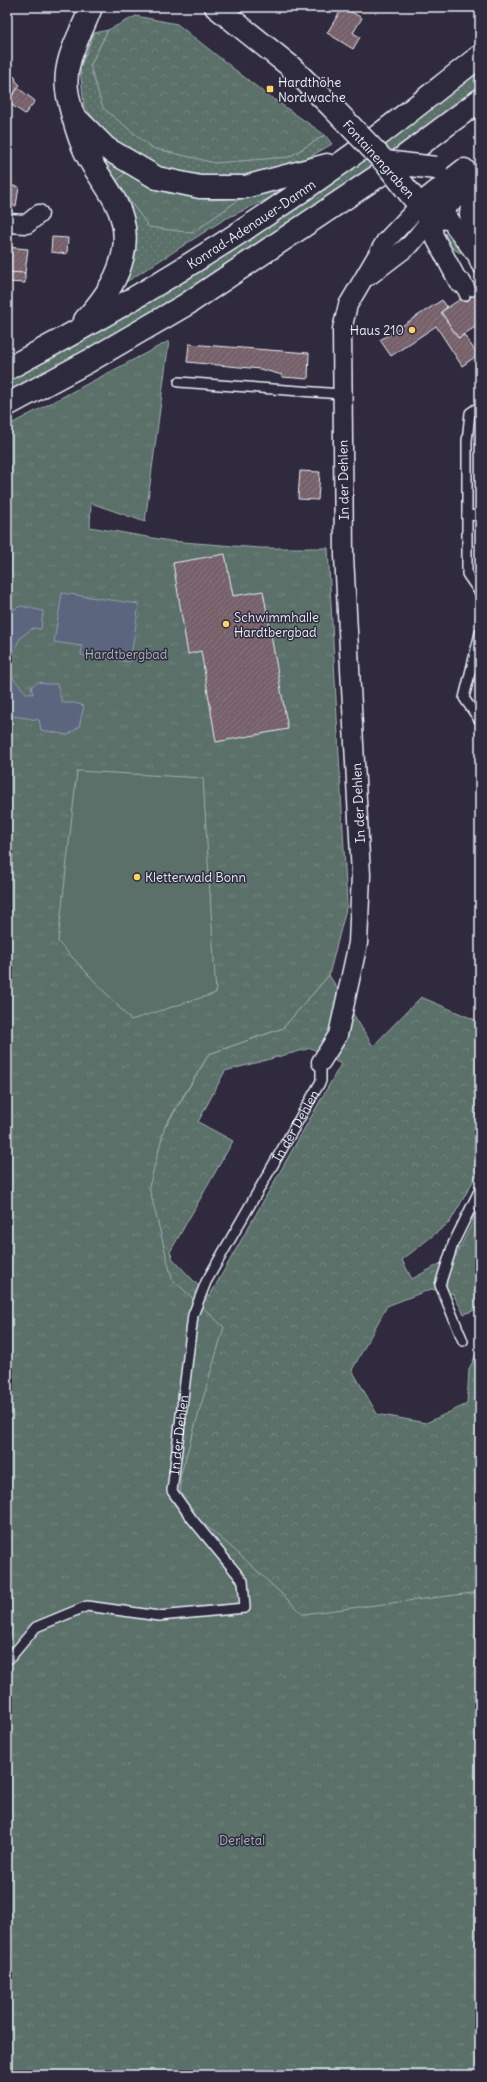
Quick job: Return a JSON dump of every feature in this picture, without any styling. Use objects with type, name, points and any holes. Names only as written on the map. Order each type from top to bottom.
[{"type":"main road","points":[[70,336],[95,310],[114,284],[124,257],[125,234],[117,204],[84,149],[67,90],[69,58],[76,40],[88,16],[104,7]]},
{"type":"main road","name":"Fontainengraben","points":[[216,7],[290,66],[385,162],[421,206]]},
{"type":"main road","name":"Konrad-Adenauer-Damm","points":[[7,369],[70,336],[217,247],[344,161],[480,56]]},
{"type":"main road","points":[[7,404],[89,361],[187,304],[382,174],[480,100]]},
{"type":"main road","points":[[75,117],[106,148],[157,178],[200,187],[245,187],[344,161]]},
{"type":"main road","points":[[385,162],[436,168],[474,175]]},
{"type":"main road","points":[[421,206],[456,196],[474,175]]},
{"type":"street","points":[[474,175],[469,214],[479,258]]},
{"type":"street","name":"Fontainengraben","points":[[421,206],[444,256],[465,287]]},
{"type":"street","points":[[421,206],[450,220],[479,258]]},
{"type":"street","name":"In der Dehlen","points":[[322,1062],[338,1035],[358,943],[362,875],[344,556],[342,329],[348,304],[360,282],[411,244],[421,206]]},
{"type":"street","points":[[7,223],[27,224],[40,214]]},
{"type":"street","points":[[444,256],[461,261],[479,258]]},
{"type":"lane","points":[[179,382],[342,394]]},
{"type":"lane","points":[[480,406],[470,413],[466,441],[467,574],[480,593]]},
{"type":"lane","points":[[467,515],[480,516]]},
{"type":"lane","points":[[480,634],[478,656],[464,698],[480,721]]},
{"type":"lane","name":"In der Dehlen","points":[[10,1658],[36,1627],[87,1606],[159,1616],[245,1608],[243,1581],[192,1519],[172,1491],[192,1315],[206,1282],[321,1081],[322,1062]]},
{"type":"lane","points":[[463,1341],[440,1285],[453,1244],[480,1189]]},
{"type":"green space","points":[[136,16],[177,24],[262,91],[325,135],[289,157],[215,163],[152,148],[103,108],[90,66],[108,30]]},
{"type":"green space","points":[[108,30],[90,66],[289,157],[325,135],[332,144],[294,166],[244,180],[203,179],[155,169],[110,140],[84,106],[80,68],[94,33]]},
{"type":"green space","points":[[480,70],[480,87],[341,189],[181,296],[7,396],[7,382],[77,344],[144,303],[396,134]]},
{"type":"green space","points":[[94,148],[126,172],[192,233],[241,198],[290,182],[292,184],[272,197],[225,219],[123,284],[128,268]]},
{"type":"green space","points":[[126,172],[167,193],[212,200],[241,198],[192,233],[149,227],[116,182]]},
{"type":"green space","points":[[451,229],[465,246],[460,253],[452,248],[441,237]]},
{"type":"green space","name":"Derletal","points":[[169,341],[145,522],[91,503],[90,527],[170,541],[260,548],[328,548],[347,905],[329,975],[283,1028],[209,1054],[165,1126],[149,1187],[172,1279],[224,1327],[180,1477],[181,1498],[188,1510],[238,1553],[303,1614],[480,1592],[480,2075],[7,2075],[7,426]]},
{"type":"green space","name":"Kletterwald Bonn","points":[[77,771],[203,778],[216,993],[131,1020],[58,942]]},
{"type":"green space","name":"Derletal","points":[[7,938],[166,1126],[209,1054],[283,1028],[329,975],[373,1046],[421,997],[480,1022],[480,1169],[450,1222],[402,1260],[412,1279],[456,1255],[471,1225],[480,1193],[480,1308],[464,1314],[453,1294],[431,1289],[387,1306],[352,1370],[377,1414],[426,1423],[467,1404],[469,1369],[480,1347],[480,2075],[7,2075]],"holes":[[[311,1048],[341,1064],[209,1297],[173,1259],[170,1252],[233,1141],[198,1122],[225,1071]]]},
{"type":"water","points":[[62,593],[139,604],[130,662],[81,655],[82,646],[54,642]]},
{"type":"water","points":[[21,606],[43,611],[41,629],[33,628],[20,638],[7,666],[7,612]]},
{"type":"water","points":[[7,671],[26,693],[33,694],[31,687],[38,682],[57,684],[62,703],[75,703],[84,706],[79,727],[68,735],[41,730],[39,720],[13,716],[7,711]]},
{"type":"building","points":[[343,7],[362,18],[353,33],[360,37],[353,49],[327,33]]},
{"type":"building","points":[[7,74],[15,77],[16,81],[20,85],[8,101]]},
{"type":"building","points":[[18,88],[35,101],[25,114],[7,102]]},
{"type":"building","points":[[7,185],[19,187],[16,206],[7,205]]},
{"type":"building","points":[[52,237],[68,238],[67,254],[51,252]]},
{"type":"building","points":[[7,247],[28,249],[25,273],[7,272]]},
{"type":"building","points":[[7,272],[25,273],[25,283],[7,282]]},
{"type":"building","points":[[480,286],[480,324],[458,338],[441,312]]},
{"type":"building","name":"Haus 210","points":[[442,300],[447,307],[441,312],[458,338],[464,335],[478,355],[462,366],[436,326],[391,356],[380,340]]},
{"type":"building","points":[[189,344],[309,353],[308,379],[282,377],[282,375],[260,369],[187,362]]},
{"type":"building","points":[[300,471],[320,472],[318,500],[298,499]]},
{"type":"building","name":"Schwimmhalle Hardtbergbad","points":[[225,554],[233,596],[263,591],[288,729],[216,742],[201,651],[188,654],[173,563]]},
{"type":"place","name":"Hardthöhe Nordwache","points":[[270,89]]},
{"type":"place","name":"Haus 210","points":[[412,330]]},
{"type":"place","name":"Schwimmhalle Hardtbergbad","points":[[226,624]]},
{"type":"place","name":"Kletterwald Bonn","points":[[137,877]]},
{"type":"park label","name":"Hardtbergbad","points":[[126,654]]}]
